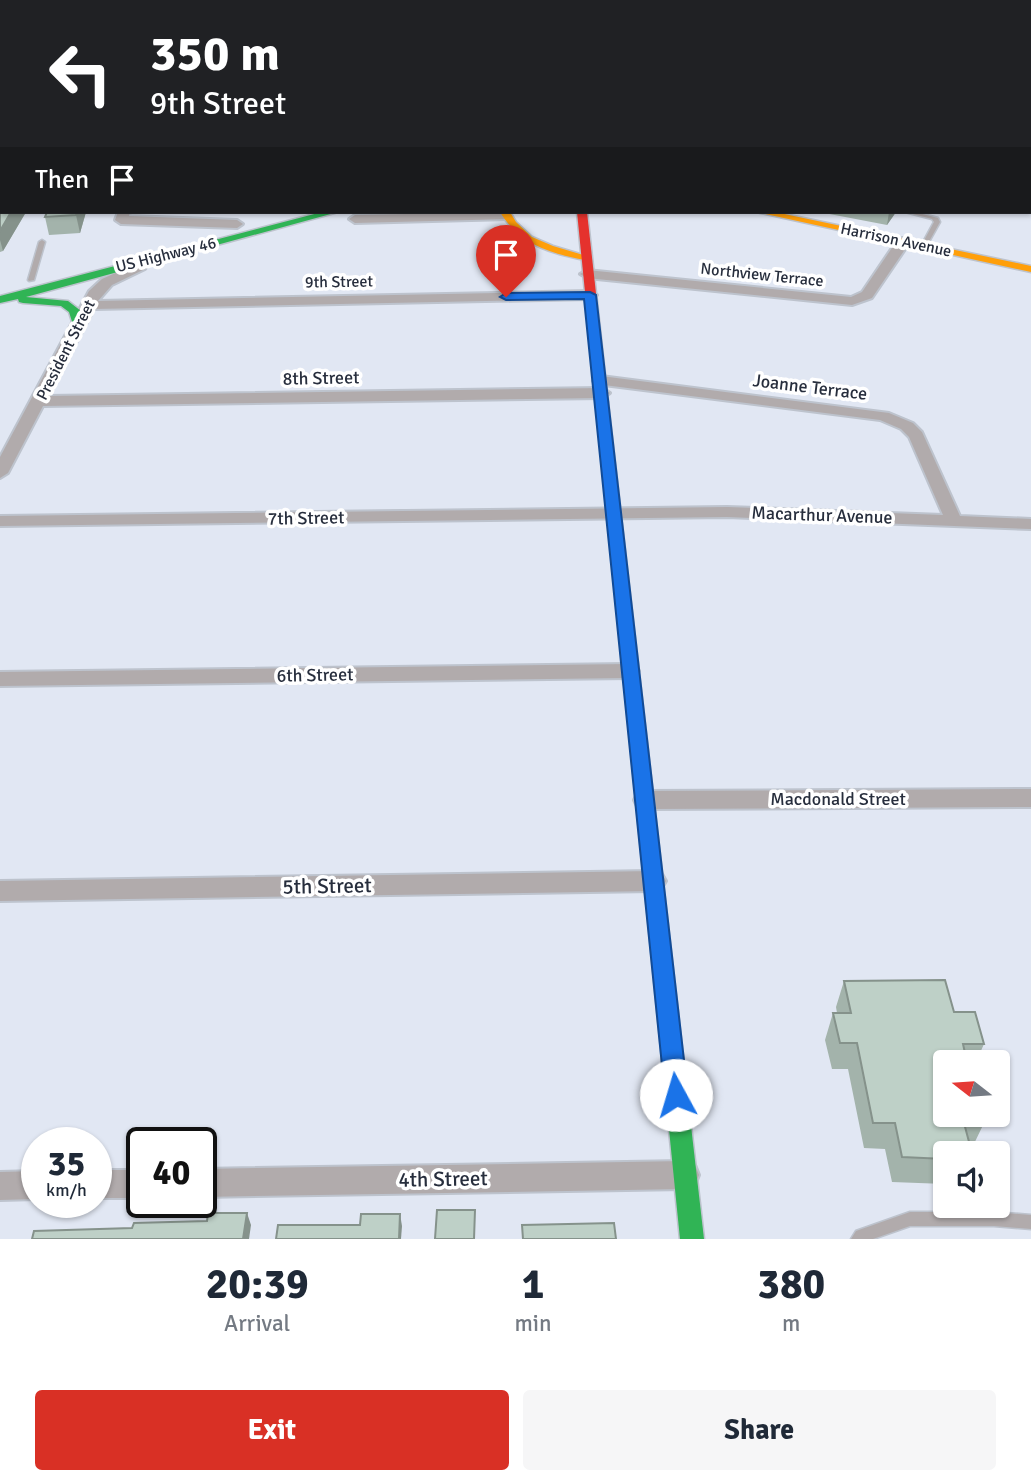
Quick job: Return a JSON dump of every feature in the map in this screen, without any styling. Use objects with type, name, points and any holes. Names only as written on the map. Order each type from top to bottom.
[{"type":"main road","name":"US Highway 46","points":[[0,289],[275,214]]},
{"type":"main road","name":"US Highway 46","points":[[0,302],[324,214]]},
{"type":"main road","points":[[505,214],[520,236],[586,265]]},
{"type":"main road","points":[[582,214],[602,387],[629,671],[692,1239]]},
{"type":"main road","name":"Harrison Avenue","points":[[777,214],[810,218],[903,242],[1031,269]]},
{"type":"main road","points":[[0,302],[19,300],[64,303],[75,311],[78,325]]},
{"type":"street","points":[[123,214],[121,220],[237,224]]},
{"type":"street","points":[[355,219],[505,214]]},
{"type":"street","name":"Northview Terrace","points":[[586,265],[852,301],[867,295],[903,242]]},
{"type":"street","name":"President Street","points":[[0,472],[96,291],[107,282],[160,257]]},
{"type":"street","name":"9th Street","points":[[88,305],[590,295]]},
{"type":"street","name":"8th Street","points":[[40,401],[602,387]]},
{"type":"street","name":"Joanne Terrace","points":[[602,387],[883,416],[896,420],[916,435],[954,521]]},
{"type":"street","name":"Macarthur Avenue","points":[[613,515],[739,512],[1031,524]]},
{"type":"street","name":"7th Street","points":[[0,521],[613,515]]},
{"type":"street","name":"6th Street","points":[[0,680],[629,671]]},
{"type":"street","name":"Macdonald Street","points":[[645,800],[1031,798]]},
{"type":"street","name":"5th Street","points":[[0,891],[654,881]]},
{"type":"street","name":"4th Street","points":[[217,1183],[685,1175]]},
{"type":"street","points":[[0,1186],[21,1185]]},
{"type":"lane","points":[[917,214],[935,218],[937,222],[925,246]]},
{"type":"lane","points":[[31,280],[42,242]]},
{"type":"lane","points":[[858,1239],[910,1219],[1031,1222]]},
{"type":"building","points":[[0,214],[10,214],[0,231]]},
{"type":"building","points":[[46,214],[76,214],[76,215],[45,217]]},
{"type":"building","points":[[945,980],[954,1012],[975,1012],[984,1044],[963,1044],[964,1050],[933,1050],[933,1127],[965,1127],[969,1141],[933,1141],[933,1158],[902,1157],[895,1123],[873,1123],[857,1043],[840,1043],[833,1013],[851,1013],[844,981]]},
{"type":"building","points":[[437,1210],[475,1210],[474,1239],[435,1239]]},
{"type":"building","points":[[217,1213],[247,1213],[243,1239],[32,1239],[34,1231],[132,1228],[134,1223],[207,1221],[207,1218],[217,1218]]},
{"type":"building","points":[[361,1214],[400,1214],[399,1239],[276,1239],[278,1225],[360,1225]]},
{"type":"building","points":[[614,1223],[616,1239],[523,1239],[522,1225]]},
{"type":"traffic: fast","points":[[0,300],[325,214]]},
{"type":"traffic: fast","points":[[23,300],[64,303],[75,311],[78,325]]},
{"type":"traffic: fast","points":[[602,402],[692,1239]]},
{"type":"traffic: slow","points":[[506,214],[529,239],[549,248],[585,257]]},
{"type":"traffic: slow","points":[[770,214],[1031,269]]},
{"type":"traffic: jam","points":[[582,214],[602,402]]},
{"type":"route","points":[[506,297],[590,295],[676,1095]]}]
